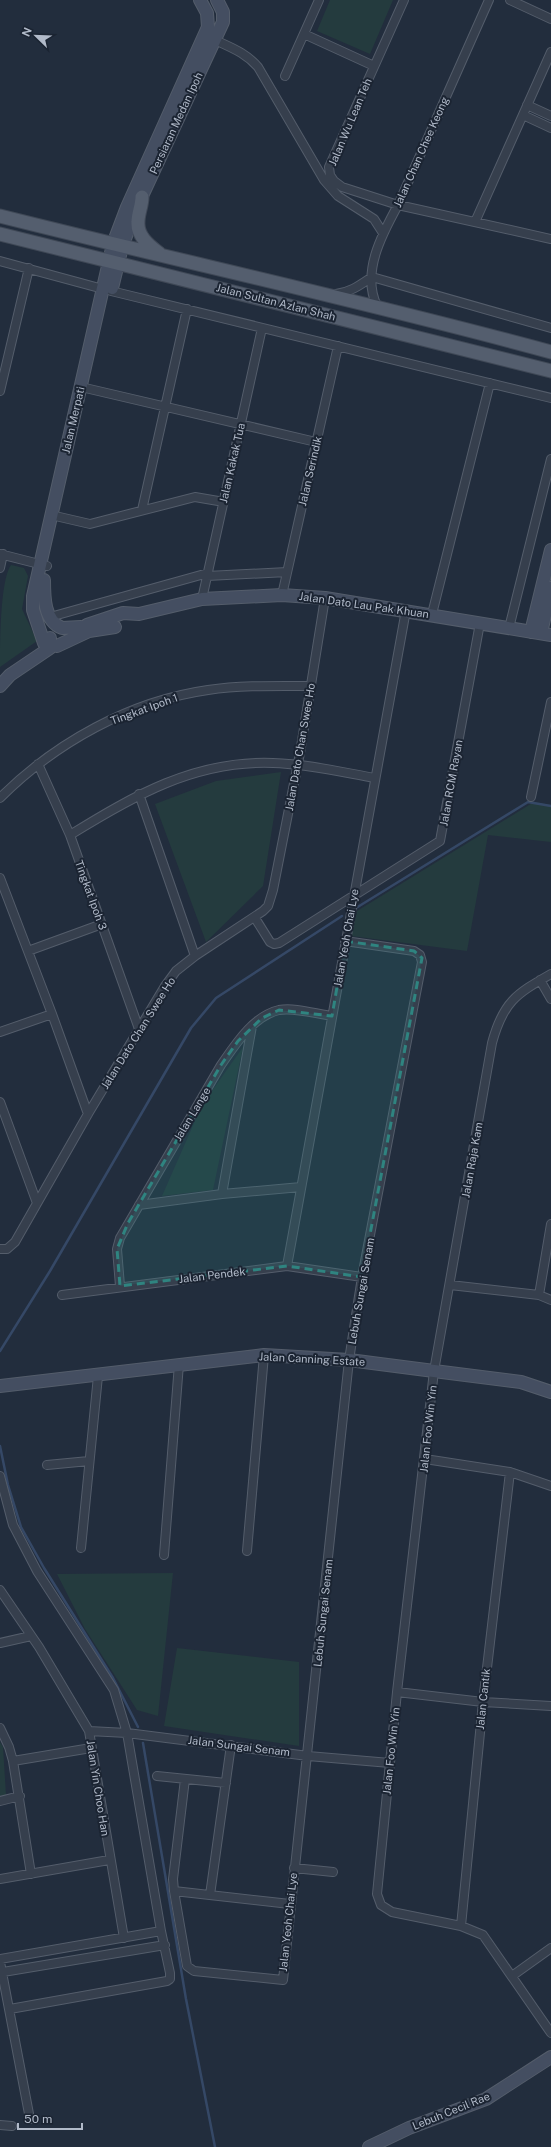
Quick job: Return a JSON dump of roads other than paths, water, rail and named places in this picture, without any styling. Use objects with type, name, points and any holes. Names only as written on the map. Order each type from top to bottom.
[{"type":"main road","name":"Persiaran Medan Ipoh","points":[[118,245],[127,207],[208,27],[207,13],[200,0]]},
{"type":"main road","name":"Persiaran Medan Ipoh","points":[[118,245],[215,40],[224,17],[222,7],[217,0]]},
{"type":"main road","points":[[142,197],[138,222],[140,234],[162,256]]},
{"type":"main road","name":"Jalan Sultan Azlan Shah","points":[[0,216],[162,256],[377,306],[551,352]]},
{"type":"main road","name":"Jalan Sultan Azlan Shah","points":[[0,234],[551,371]]},
{"type":"main road","name":"Jalan Merpati","points":[[48,643],[33,610],[33,596],[44,565],[118,245]]},
{"type":"main road","points":[[535,367],[551,374]]},
{"type":"main road","points":[[541,633],[551,550]]},
{"type":"main road","name":"Jalan Merpati","points":[[44,565],[44,580],[40,602],[48,643]]},
{"type":"main road","points":[[44,580],[44,597],[50,617],[54,624],[62,628],[82,627]]},
{"type":"main road","points":[[541,633],[551,588]]},
{"type":"main road","name":"Jalan Dato Lau Pak Khuan","points":[[0,687],[74,645],[115,627],[139,614],[202,599],[282,595],[325,598],[432,614],[541,633]]},
{"type":"main road","name":"Jalan Dato Lau Pak Khuan","points":[[0,675],[48,643],[82,627],[123,613],[139,614]]},
{"type":"main road","points":[[0,687],[10,675],[46,651],[48,643],[57,646],[89,631],[115,627]]},
{"type":"main road","name":"Jalan Canning Estate","points":[[0,1386],[98,1376],[179,1364],[264,1355],[349,1360],[434,1370],[521,1382],[551,1392]]},
{"type":"main road","name":"Lebuh Cecil Rae","points":[[369,2147],[409,2128],[486,2099],[551,2057]]},
{"type":"street","points":[[285,76],[319,0]]},
{"type":"street","name":"Jalan Wu Lean Teh","points":[[404,0],[329,167],[330,175],[334,181],[342,187],[398,205],[551,239]]},
{"type":"street","name":"Jalan Chan Chee Keong","points":[[377,306],[372,296],[371,268],[383,233],[398,205],[490,0]]},
{"type":"street","points":[[510,0],[551,19]]},
{"type":"street","points":[[304,34],[374,66]]},
{"type":"street","points":[[215,40],[245,54],[251,59],[258,68],[324,180],[338,196],[374,219],[383,233]]},
{"type":"street","points":[[476,222],[551,52]]},
{"type":"street","points":[[527,105],[551,116]]},
{"type":"street","points":[[523,115],[551,128]]},
{"type":"street","points":[[0,261],[107,290],[551,398]]},
{"type":"street","points":[[0,392],[29,268]]},
{"type":"street","points":[[328,294],[346,293],[358,287],[372,276],[551,328]]},
{"type":"street","points":[[142,510],[187,309]]},
{"type":"street","name":"Jalan Kakak Tua","points":[[202,599],[262,328]]},
{"type":"street","name":"Jalan Serindik","points":[[282,595],[338,346]]},
{"type":"street","points":[[432,614],[490,383]]},
{"type":"street","points":[[84,388],[316,442]]},
{"type":"street","points":[[509,628],[551,459]]},
{"type":"street","points":[[55,516],[90,524],[195,497],[224,502]]},
{"type":"street","points":[[0,568],[1,554],[44,565]]},
{"type":"street","points":[[50,617],[207,575],[288,572]]},
{"type":"street","name":"Jalan Dato Chan Swee Ho","points":[[0,1249],[7,1248],[15,1242],[88,1114],[176,971],[195,956],[255,918],[268,906],[273,890],[298,765],[325,598]]},
{"type":"street","name":"Jalan Yeoh Chai Lye","points":[[287,1266],[406,610]]},
{"type":"street","name":"Jalan RCM Rayan","points":[[255,918],[270,942],[277,944],[353,898],[437,844],[441,839],[480,623]]},
{"type":"street","name":"Tingkat Ipoh 1","points":[[0,798],[38,764],[80,736],[117,718],[169,698],[207,690],[236,687],[311,686]]},
{"type":"street","points":[[531,797],[551,702]]},
{"type":"street","points":[[70,835],[138,794],[174,778],[231,764],[272,763],[298,765],[375,778]]},
{"type":"street","name":"Tingkat Ipoh 3","points":[[38,764],[70,835],[139,1029]]},
{"type":"street","points":[[138,794],[195,956]]},
{"type":"street","points":[[0,878],[52,1014],[88,1114]]},
{"type":"street","points":[[28,951],[102,924]]},
{"type":"street","name":"Lebuh Sungai Senam","points":[[308,1756],[349,1360],[362,1277],[422,958],[414,951],[345,941]]},
{"type":"street","name":"Jalan Raja Kam","points":[[434,1370],[497,1024],[516,996],[551,974]]},
{"type":"street","points":[[540,980],[551,999]]},
{"type":"street","name":"Jalan Lange","points":[[120,1286],[117,1249],[120,1238],[221,1065],[238,1041],[252,1026],[266,1016],[280,1010],[332,1016]]},
{"type":"street","points":[[0,1032],[52,1014]]},
{"type":"street","points":[[222,1194],[252,1026]]},
{"type":"street","points":[[0,1102],[37,1203]]},
{"type":"street","points":[[139,1205],[222,1194],[301,1187]]},
{"type":"street","points":[[539,1295],[551,1224]]},
{"type":"street","name":"Jalan Pendek","points":[[62,1295],[120,1286],[287,1266],[362,1277]]},
{"type":"street","points":[[450,1285],[539,1295],[551,1300]]},
{"type":"street","points":[[247,1551],[264,1355]]},
{"type":"street","points":[[164,1555],[179,1364]]},
{"type":"street","name":"Jalan Foo Win Yin","points":[[434,1370],[425,1459],[397,1692],[377,1887],[378,1900],[386,1910],[461,1926],[483,1935],[551,2033]]},
{"type":"street","points":[[81,1548],[98,1376]]},
{"type":"street","points":[[425,1459],[510,1472],[551,1486]]},
{"type":"street","points":[[47,1465],[89,1461]]},
{"type":"street","name":"Jalan Cantik","points":[[461,1926],[483,1702],[510,1472]]},
{"type":"street","points":[[1,1481],[13,1525],[37,1571],[114,1690],[127,1733],[171,1977],[167,1981],[10,2009]]},
{"type":"street","name":"Jalan Yin Choo Han","points":[[0,1590],[31,1636],[89,1730],[109,1860],[124,1938]]},
{"type":"street","points":[[0,1643],[31,1636]]},
{"type":"street","points":[[397,1692],[483,1702],[551,1706]]},
{"type":"street","points":[[0,1728],[10,1747],[13,1761],[20,1796],[31,1874]]},
{"type":"street","name":"Jalan Sungai Senam","points":[[89,1730],[231,1744],[308,1756],[390,1763]]},
{"type":"street","points":[[210,1895],[231,1744]]},
{"type":"street","points":[[13,1761],[91,1748]]},
{"type":"street","name":"Jalan Yeoh Chai Lye","points":[[174,1891],[186,1964],[191,1970],[283,1980],[294,1868],[308,1756]]},
{"type":"street","points":[[157,1776],[226,1783]]},
{"type":"street","points":[[185,1779],[174,1891],[290,1904]]},
{"type":"street","points":[[0,1801],[20,1796]]},
{"type":"street","points":[[0,1879],[109,1860]]},
{"type":"street","points":[[294,1868],[333,1872]]},
{"type":"street","points":[[30,2120],[0,1960],[162,1931]]},
{"type":"street","points":[[3,1972],[165,1945]]},
{"type":"street","points":[[512,1976],[551,1948]]},
{"type":"street","points":[[0,2126],[12,2126]]},
{"type":"waterway","points":[[356,908],[528,802],[551,806]]},
{"type":"waterway","points":[[0,1351],[50,1271],[191,1028],[216,998],[342,916]]},
{"type":"waterway","points":[[0,1446],[8,1485],[21,1527],[44,1568],[113,1678],[138,1727]]},
{"type":"waterway","points":[[143,1743],[186,1999],[215,2147]]}]
